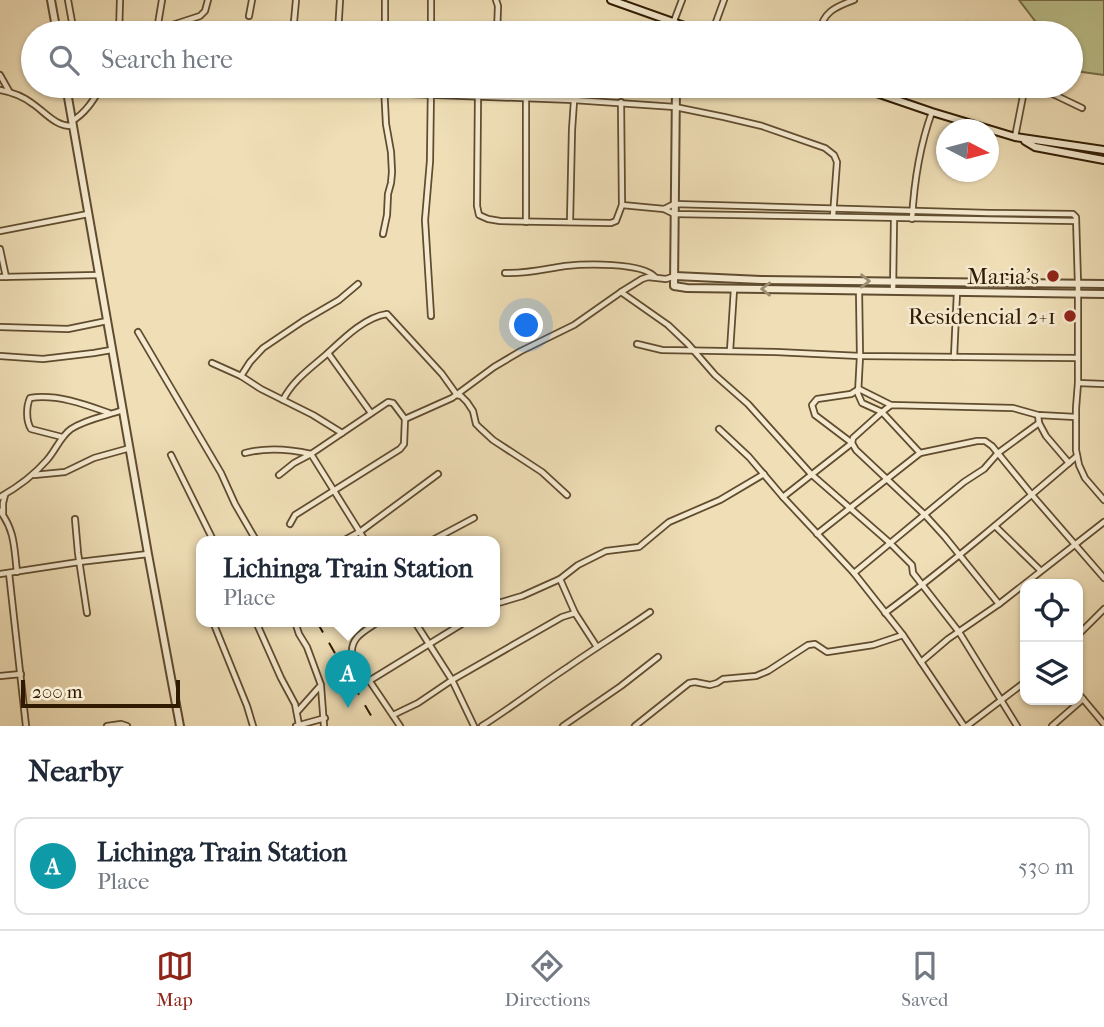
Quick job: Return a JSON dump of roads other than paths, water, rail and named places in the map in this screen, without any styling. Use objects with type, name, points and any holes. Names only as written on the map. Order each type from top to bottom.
[{"type":"street","points":[[51,0],[55,21]]},
{"type":"street","points":[[68,0],[72,21]]},
{"type":"street","points":[[119,21],[120,0]]},
{"type":"street","points":[[157,21],[162,0]]},
{"type":"street","points":[[186,21],[200,16],[205,11],[208,0]]},
{"type":"street","points":[[249,16],[252,0]]},
{"type":"street","points":[[294,21],[296,0]]},
{"type":"street","points":[[339,21],[341,0]]},
{"type":"street","points":[[384,0],[384,21]]},
{"type":"street","points":[[431,0],[431,21]]},
{"type":"street","points":[[496,0],[497,21]]},
{"type":"street","points":[[611,0],[631,3],[672,21]]},
{"type":"street","points":[[674,21],[682,0]]},
{"type":"street","points":[[716,21],[724,0]]},
{"type":"street","points":[[823,21],[825,15],[836,7],[854,0]]},
{"type":"street","points":[[0,75],[9,91]]},
{"type":"street","points":[[0,90],[21,97]]},
{"type":"street","points":[[23,98],[66,126],[73,123],[94,98]]},
{"type":"street","points":[[68,98],[180,726]]},
{"type":"street","points":[[383,234],[392,172],[384,98]]},
{"type":"street","points":[[431,98],[430,162],[425,219],[431,316]]},
{"type":"street","points":[[478,98],[479,215],[488,219],[526,222],[611,223],[618,218],[622,205],[621,102]]},
{"type":"street","points":[[510,98],[676,107],[762,126],[825,148],[834,155],[837,162],[833,215]]},
{"type":"street","points":[[674,286],[676,98]]},
{"type":"street","points":[[891,98],[1018,138],[1104,150]]},
{"type":"street","points":[[1018,138],[1023,98]]},
{"type":"street","points":[[1061,98],[1082,108]]},
{"type":"street","points":[[526,99],[526,222]]},
{"type":"street","points":[[570,222],[575,100]]},
{"type":"street","points":[[912,219],[919,158],[932,112]]},
{"type":"street","points":[[1018,138],[1035,147],[1104,160]]},
{"type":"street","points":[[1079,156],[1080,146]]},
{"type":"street","points":[[664,209],[674,204],[1075,215],[1079,284],[1077,456],[1085,478],[1104,500]]},
{"type":"street","points":[[622,205],[664,209],[674,214],[1076,221]]},
{"type":"street","points":[[864,209],[864,217]]},
{"type":"street","points":[[0,231],[88,214]]},
{"type":"street","points":[[893,291],[894,218]]},
{"type":"street","points":[[0,249],[3,277],[99,275]]},
{"type":"street","points":[[505,272],[613,265],[648,271],[655,278]]},
{"type":"street","points":[[405,419],[457,394],[494,367],[574,325],[642,279],[666,279],[675,276],[810,281],[1104,284]]},
{"type":"street","points":[[666,279],[674,286],[687,288],[1104,294]]},
{"type":"street","points":[[810,281],[810,289]]},
{"type":"street","points":[[978,292],[979,283]]},
{"type":"street","points":[[241,376],[263,348],[339,300],[358,284]]},
{"type":"street","points":[[1035,284],[1036,293]]},
{"type":"street","points":[[730,351],[734,289]]},
{"type":"street","points":[[859,290],[858,394],[862,403],[882,412],[920,453]]},
{"type":"street","points":[[954,357],[957,291]]},
{"type":"street","points":[[621,292],[668,325],[715,375],[748,404],[811,474],[912,565],[913,573],[959,632],[1017,726]]},
{"type":"street","points":[[283,400],[288,389],[343,338],[387,314],[461,396],[473,411],[476,424],[493,440],[542,472],[566,495]]},
{"type":"street","points":[[0,327],[68,329],[107,321]]},
{"type":"street","points":[[138,332],[222,473],[235,505],[253,536]]},
{"type":"street","points":[[637,344],[662,350],[860,356],[1077,358]]},
{"type":"street","points":[[0,356],[43,359],[111,349]]},
{"type":"street","points":[[328,353],[370,413]]},
{"type":"street","points":[[212,363],[241,376],[342,433]]},
{"type":"street","points":[[1078,383],[1104,384]]},
{"type":"street","points":[[859,389],[891,405],[1013,408],[1038,415],[1076,417]]},
{"type":"street","points":[[859,389],[851,394],[817,399],[812,405],[815,415],[852,443],[856,450],[925,515],[999,604]]},
{"type":"street","points":[[62,437],[31,429],[27,411],[30,398],[61,398],[111,414]]},
{"type":"street","points":[[279,475],[370,413],[391,402],[405,419],[404,444],[400,449],[295,515],[290,524]]},
{"type":"street","points":[[783,497],[852,443],[853,438],[891,405]]},
{"type":"street","points":[[16,572],[12,531],[1,513],[3,496],[32,475],[49,458],[62,437],[72,429],[86,421],[123,411]]},
{"type":"street","points":[[1038,415],[1039,424],[1046,436],[1069,463]]},
{"type":"street","points":[[853,573],[964,482],[984,469],[998,453],[1039,424]]},
{"type":"street","points":[[719,429],[749,457],[853,573],[903,635],[966,726],[1020,686]]},
{"type":"street","points":[[817,534],[920,453],[985,441],[1104,578]]},
{"type":"street","points":[[32,475],[65,472],[94,458],[130,448]]},
{"type":"street","points":[[246,453],[260,449],[284,449],[311,454],[363,536]]},
{"type":"street","points":[[171,455],[211,536]]},
{"type":"street","points":[[885,613],[960,555],[1077,456]]},
{"type":"street","points":[[352,536],[438,474]]},
{"type":"street","points":[[500,603],[560,579],[606,551],[639,547],[669,522],[736,492],[749,481],[764,474]]},
{"type":"street","points":[[440,536],[474,518]]},
{"type":"street","points":[[75,519],[87,613]]},
{"type":"street","points":[[921,662],[1104,522]]},
{"type":"street","points":[[995,526],[1040,570]]},
{"type":"street","points":[[0,574],[148,554]]},
{"type":"street","points":[[9,573],[26,726]]},
{"type":"street","points":[[560,579],[575,613],[597,647]]},
{"type":"street","points":[[1083,630],[1104,608]]},
{"type":"street","points":[[482,726],[650,612]]},
{"type":"street","points":[[393,715],[418,703],[452,680],[562,617],[575,613]]},
{"type":"street","points":[[215,627],[253,726]]},
{"type":"street","points":[[258,627],[297,712],[297,726],[325,718]]},
{"type":"street","points":[[297,627],[321,685],[324,726]]},
{"type":"street","points":[[371,627],[356,637],[351,647],[352,655],[400,726]]},
{"type":"street","points":[[418,627],[452,680],[474,726]]},
{"type":"street","points":[[369,681],[456,627]]},
{"type":"street","points":[[635,726],[689,683],[710,685],[723,679],[756,676],[807,645],[816,644],[827,652],[873,645],[903,635]]},
{"type":"street","points":[[563,726],[659,657]]},
{"type":"street","points":[[0,676],[21,674]]},
{"type":"street","points":[[297,712],[321,685]]},
{"type":"street","points":[[1083,699],[1104,724]]},
{"type":"street","points":[[1052,726],[1076,705]]},
{"type":"street","points":[[107,726],[127,726]]},
{"type":"railway","points":[[320,627],[377,726]]},
{"type":"place","name":"Maria's","points":[[1053,276]]},
{"type":"place","name":"Residencial 2+1","points":[[1070,316]]},
{"type":"place","name":"Lichinga Train Station","points":[[348,708]]}]
